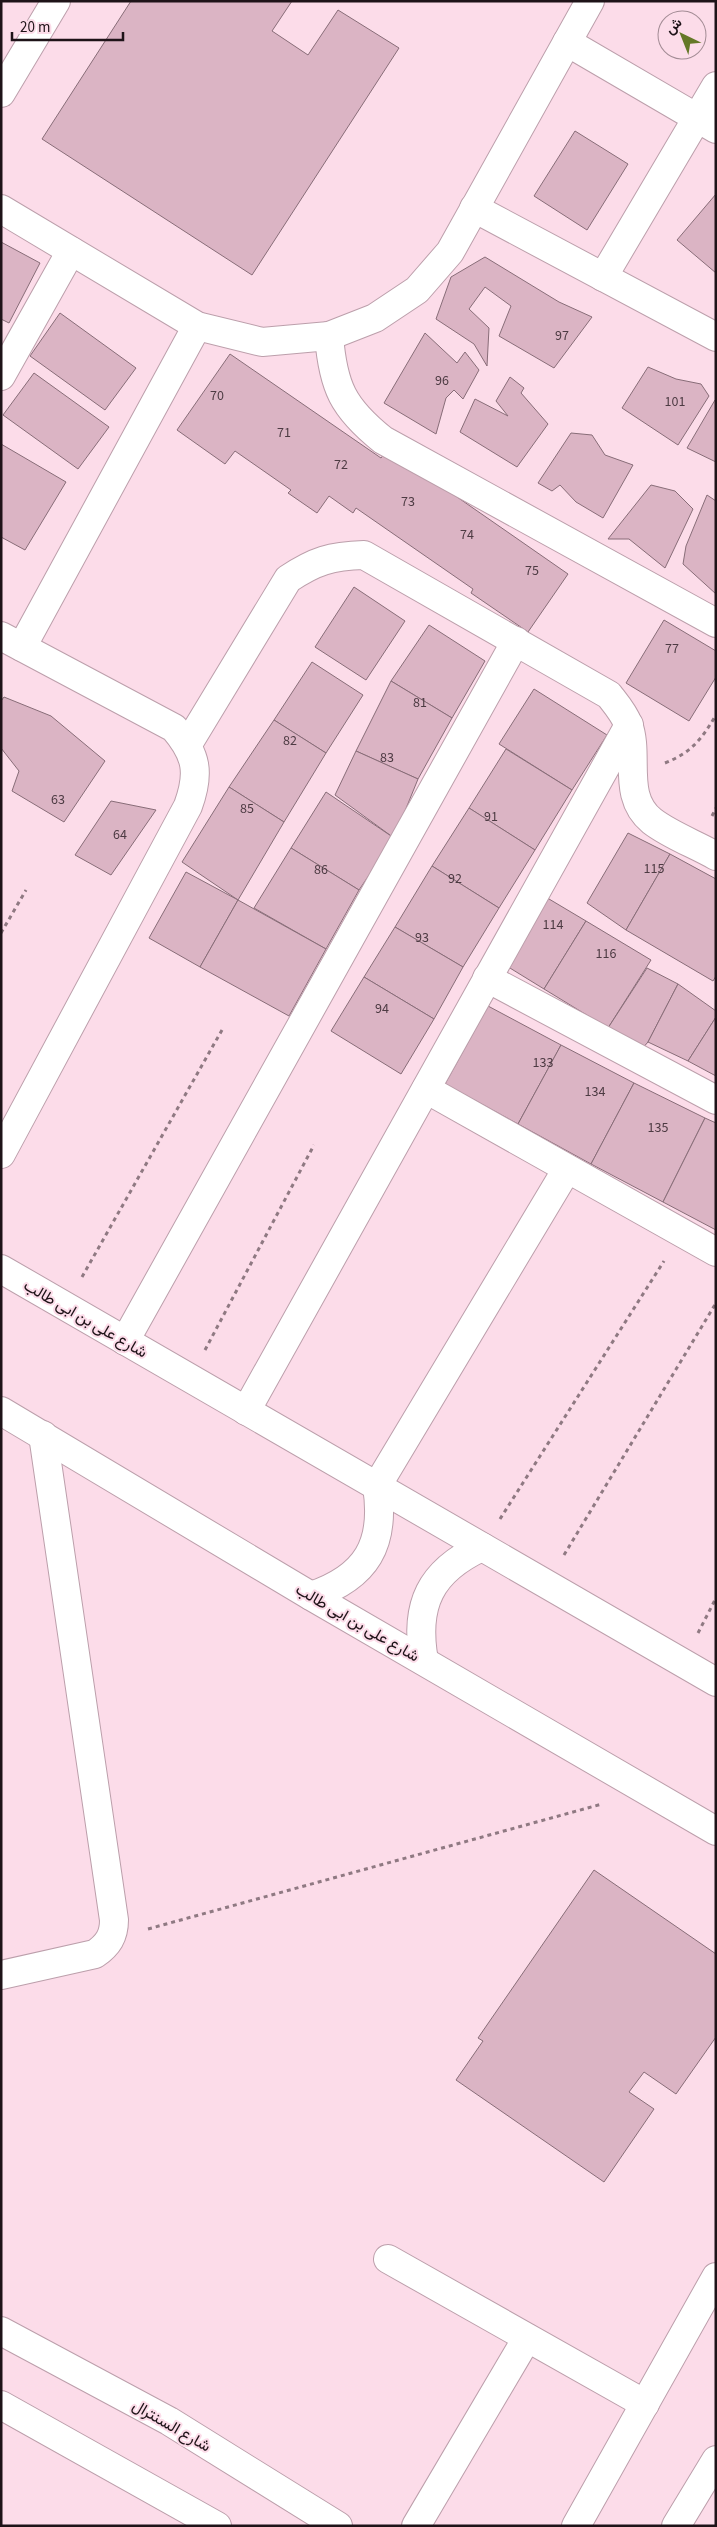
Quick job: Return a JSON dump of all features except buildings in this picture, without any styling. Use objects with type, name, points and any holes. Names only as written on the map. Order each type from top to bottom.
[{"type":"street","points":[[1,93],[56,1]]},
{"type":"street","points":[[1,209],[197,326],[262,342],[329,336],[375,318],[417,290],[450,252],[590,1]]},
{"type":"street","points":[[567,42],[706,123]]},
{"type":"street","points":[[603,277],[706,123],[716,86]]},
{"type":"street","points":[[474,208],[716,338]]},
{"type":"street","points":[[1,376],[71,251]]},
{"type":"street","points":[[1,1154],[188,806],[195,786],[195,764],[188,744],[174,728],[12,642],[197,326]]},
{"type":"street","points":[[329,336],[331,368],[342,396],[359,421],[383,440],[716,623]]},
{"type":"street","points":[[188,744],[288,579],[310,564],[337,556],[364,555],[609,695],[622,710],[629,725],[634,796],[642,810],[652,820],[716,856]]},
{"type":"street","points":[[125,1341],[516,641]]},
{"type":"street","points":[[246,1411],[629,725]]},
{"type":"street","points":[[487,978],[716,1100]]},
{"type":"street","points":[[426,1089],[716,1252]]},
{"type":"street","points":[[311,1596],[334,1588],[353,1574],[369,1556],[378,1534],[381,1510],[376,1486],[567,1169]]},
{"type":"street","name":"شارع على بن ابى طالب","points":[[1,1270],[716,1682]]},
{"type":"street","name":"شارع على بن ابى طالب","points":[[1,1412],[43,1435],[311,1596],[716,1831]]},
{"type":"street","points":[[1,1975],[95,1954],[111,1939],[114,1920],[43,1435]]},
{"type":"street","points":[[424,1661],[420,1638],[422,1614],[429,1592],[443,1573],[460,1557],[482,1547]]},
{"type":"street","points":[[388,2259],[645,2404]]},
{"type":"street","points":[[576,2526],[716,2277]]},
{"type":"street","name":"شارع السنترال","points":[[1,2331],[169,2421],[338,2526]]},
{"type":"street","points":[[416,2526],[528,2338]]},
{"type":"street","points":[[1,2405],[217,2526]]},
{"type":"street","points":[[676,2526],[716,2460]]},
{"type":"path","points":[[633,767],[659,765],[683,756],[702,738],[716,716]]},
{"type":"path","points":[[1,932],[26,890]]},
{"type":"path","points":[[66,1306],[222,1030]]},
{"type":"path","points":[[190,1378],[314,1145]]},
{"type":"path","points":[[482,1547],[682,1233]]},
{"type":"path","points":[[547,1585],[716,1303]]},
{"type":"path","points":[[682,1663],[716,1598]]},
{"type":"path","points":[[111,1939],[648,1791]]}]
